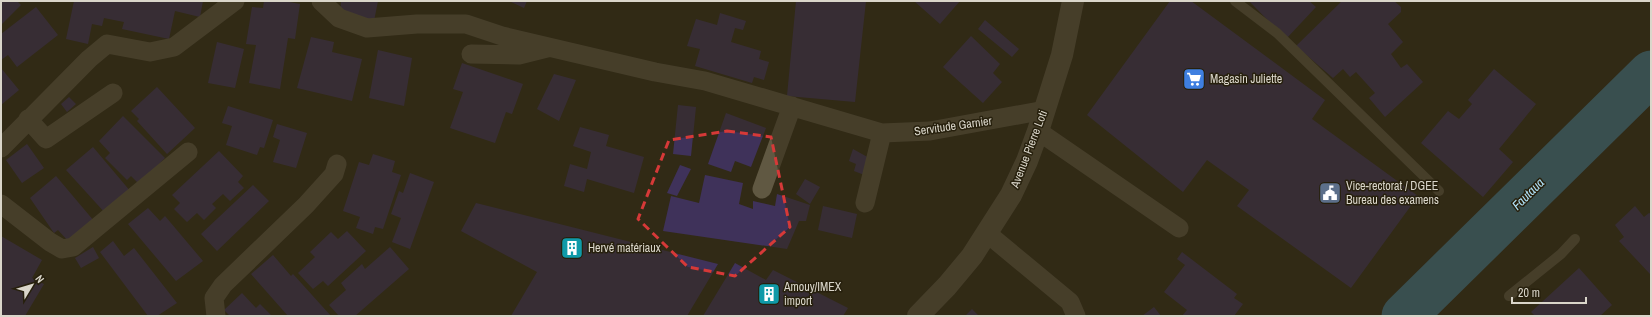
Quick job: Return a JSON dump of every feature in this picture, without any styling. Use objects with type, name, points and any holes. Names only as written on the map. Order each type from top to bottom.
[{"type":"main road","name":"Avenue Pierre Loti","points":[[918,316],[947,286],[988,234],[1012,195],[1027,161],[1045,110],[1062,55],[1073,1]]},
{"type":"street","points":[[1,148],[89,59],[107,44],[150,52],[174,47],[235,1]]},
{"type":"street","name":"Servitude Garnier","points":[[321,1],[339,18],[367,28],[417,24],[466,24],[502,36],[548,47],[655,72],[705,81],[882,133],[930,131],[1045,110]]},
{"type":"street","points":[[471,54],[519,55],[548,47]]},
{"type":"street","points":[[28,119],[46,139],[113,92]]},
{"type":"street","points":[[762,189],[792,106]]},
{"type":"street","points":[[1038,131],[1179,228]]},
{"type":"street","points":[[865,203],[882,133]]},
{"type":"street","points":[[1,204],[50,242],[62,249],[73,247],[188,152]]},
{"type":"street","points":[[216,316],[214,298],[223,285],[306,204],[334,174],[337,164]]},
{"type":"street","points":[[988,234],[1070,302],[1076,316]]},
{"type":"lane","points":[[1235,1],[1277,33],[1439,192]]},
{"type":"lane","points":[[1509,296],[1561,254],[1575,239]]},
{"type":"highlighted area","points":[[727,131],[771,137],[790,227],[735,276],[688,267],[638,219],[669,140]]},
{"type":"building","points":[[1,1],[17,1],[21,5],[1,25]]},
{"type":"building","points":[[74,1],[203,1],[200,17],[175,11],[169,39],[122,29],[124,22],[104,18],[102,26],[92,24],[88,44],[66,39]]},
{"type":"building","points":[[264,1],[284,1],[300,4],[295,39],[288,38],[280,89],[249,83],[256,45],[246,44],[252,7],[263,8]]},
{"type":"building","points":[[341,1],[378,1],[374,21],[340,16]]},
{"type":"building","points":[[509,1],[527,1],[524,8]]},
{"type":"building","points":[[796,1],[866,1],[855,102],[787,96]]},
{"type":"building","points":[[914,1],[960,1],[940,24]]},
{"type":"building","points":[[1170,1],[1191,1],[1325,100],[1312,119],[1418,196],[1351,288],[1237,206],[1249,190],[1207,160],[1183,192],[1087,115]]},
{"type":"building","points":[[1249,1],[1309,1],[1316,7],[1286,39]]},
{"type":"building","points":[[1342,1],[1394,1],[1401,7],[1401,12],[1388,24],[1403,42],[1391,54],[1401,68],[1407,64],[1423,82],[1385,117],[1369,98],[1375,93],[1356,72],[1350,77],[1343,69],[1333,78],[1296,46]]},
{"type":"building","points":[[36,7],[58,35],[17,67],[8,55],[1,60],[1,34]]},
{"type":"building","points":[[720,13],[746,21],[743,30],[735,28],[731,42],[761,51],[759,59],[769,62],[764,80],[754,77],[752,83],[695,66],[700,49],[687,46],[696,19],[717,25]]},
{"type":"building","points":[[985,20],[1019,49],[1012,57],[978,29]]},
{"type":"building","points":[[971,36],[1000,64],[993,73],[1002,82],[983,103],[943,67]]},
{"type":"building","points":[[311,37],[334,42],[332,52],[362,59],[352,101],[297,88]]},
{"type":"building","points":[[217,42],[244,49],[235,88],[208,83]]},
{"type":"building","points":[[378,50],[412,58],[404,106],[369,98]]},
{"type":"building","points":[[462,63],[523,84],[512,114],[506,112],[495,143],[450,128],[463,92],[453,89]]},
{"type":"building","points":[[1,68],[19,90],[1,105]]},
{"type":"building","points":[[1494,69],[1536,104],[1499,149],[1513,162],[1483,197],[1421,143],[1448,111],[1459,119],[1472,104],[1468,100]]},
{"type":"building","points":[[554,74],[576,80],[559,121],[537,109]]},
{"type":"building","points":[[157,87],[195,128],[167,154],[137,121],[139,119],[131,111]]},
{"type":"building","points":[[69,97],[76,104],[67,112],[61,104]]},
{"type":"building","points":[[678,105],[696,107],[691,156],[673,154]]},
{"type":"building","points":[[228,106],[273,120],[264,148],[260,147],[257,155],[226,145],[232,126],[222,123]]},
{"type":"building","points":[[726,113],[766,128],[751,167],[735,161],[731,172],[708,164]]},
{"type":"building","points":[[123,116],[165,158],[139,184],[131,176],[127,180],[105,158],[110,153],[99,141]]},
{"type":"building","points":[[277,124],[307,133],[296,168],[273,162],[280,140],[273,137]]},
{"type":"building","points":[[580,127],[609,135],[606,146],[644,157],[634,193],[587,179],[584,192],[564,186],[570,164],[587,169],[591,152],[573,146]]},
{"type":"building","points":[[27,144],[44,168],[22,183],[6,160]]},
{"type":"building","points":[[93,147],[131,192],[106,214],[66,170]]},
{"type":"building","points":[[853,149],[871,159],[867,176],[854,171],[856,164],[849,161]]},
{"type":"building","points":[[219,151],[243,176],[238,182],[244,188],[230,201],[223,194],[212,204],[216,208],[204,220],[197,213],[187,222],[174,209],[180,203],[172,195]]},
{"type":"building","points":[[373,154],[395,161],[392,172],[401,175],[383,229],[375,227],[373,234],[356,228],[360,217],[343,211],[359,162],[369,165]]},
{"type":"building","points":[[680,165],[691,169],[677,196],[667,193]]},
{"type":"building","points":[[410,173],[434,182],[410,249],[392,242],[401,218],[391,214],[399,191],[403,193]]},
{"type":"building","points":[[705,175],[743,183],[739,204],[753,209],[753,201],[775,206],[777,194],[810,205],[806,221],[799,221],[787,249],[663,231],[671,196],[699,203]]},
{"type":"building","points":[[56,176],[94,221],[69,242],[58,230],[54,233],[30,198]]},
{"type":"building","points":[[805,179],[820,187],[810,204],[796,194]]},
{"type":"building","points":[[253,185],[269,201],[217,251],[201,234]]},
{"type":"building","name":"Hervé matériaux","points":[[476,203],[718,264],[687,316],[511,316],[537,272],[461,231]]},
{"type":"building","points":[[823,206],[857,214],[852,238],[818,230]]},
{"type":"building","points":[[1635,206],[1644,217],[1649,213],[1651,214],[1650,274],[1619,241],[1624,237],[1615,225]]},
{"type":"building","points":[[148,208],[160,221],[165,216],[203,261],[176,281],[128,224]]},
{"type":"building","points":[[347,231],[366,251],[328,286],[323,281],[313,289],[298,273],[315,257],[310,252],[331,232],[338,239]]},
{"type":"building","points":[[1,236],[42,260],[32,278],[44,284],[25,316],[1,316]]},
{"type":"building","points":[[113,241],[124,256],[134,248],[177,303],[157,316],[148,316],[100,252]]},
{"type":"building","points":[[93,247],[99,258],[81,268],[75,258]]},
{"type":"building","points":[[390,247],[409,269],[355,316],[339,316],[329,305],[346,290],[341,283],[362,264],[365,269]]},
{"type":"building","points":[[1182,252],[1237,294],[1234,298],[1243,304],[1234,316],[1182,316],[1187,310],[1164,292],[1185,265],[1177,259]]},
{"type":"building","points":[[273,255],[291,276],[293,274],[331,316],[288,316],[251,274]]},
{"type":"building","name":"Amouy/IMEX import","points":[[735,263],[766,280],[773,270],[848,308],[843,316],[703,316]]},
{"type":"building","points":[[1579,268],[1612,305],[1600,316],[1535,316],[1531,312]]},
{"type":"building","points":[[242,293],[256,308],[260,304],[272,316],[230,316],[224,310]]},
{"type":"building","points":[[1154,307],[1161,316],[1142,316]]},
{"type":"building","points":[[972,309],[979,316],[965,316]]},
{"type":"waterway","name":"Fautaua","points":[[1404,316],[1651,73]]},
{"type":"place","name":"Magasin Juliette","points":[[1194,79]]},
{"type":"place","name":"Vice-rectorat / DGEE Bureau des examens","points":[[1330,193]]},
{"type":"place","name":"Hervé matériaux","points":[[572,248]]},
{"type":"place","name":"Amouy/IMEX import","points":[[769,294]]}]
